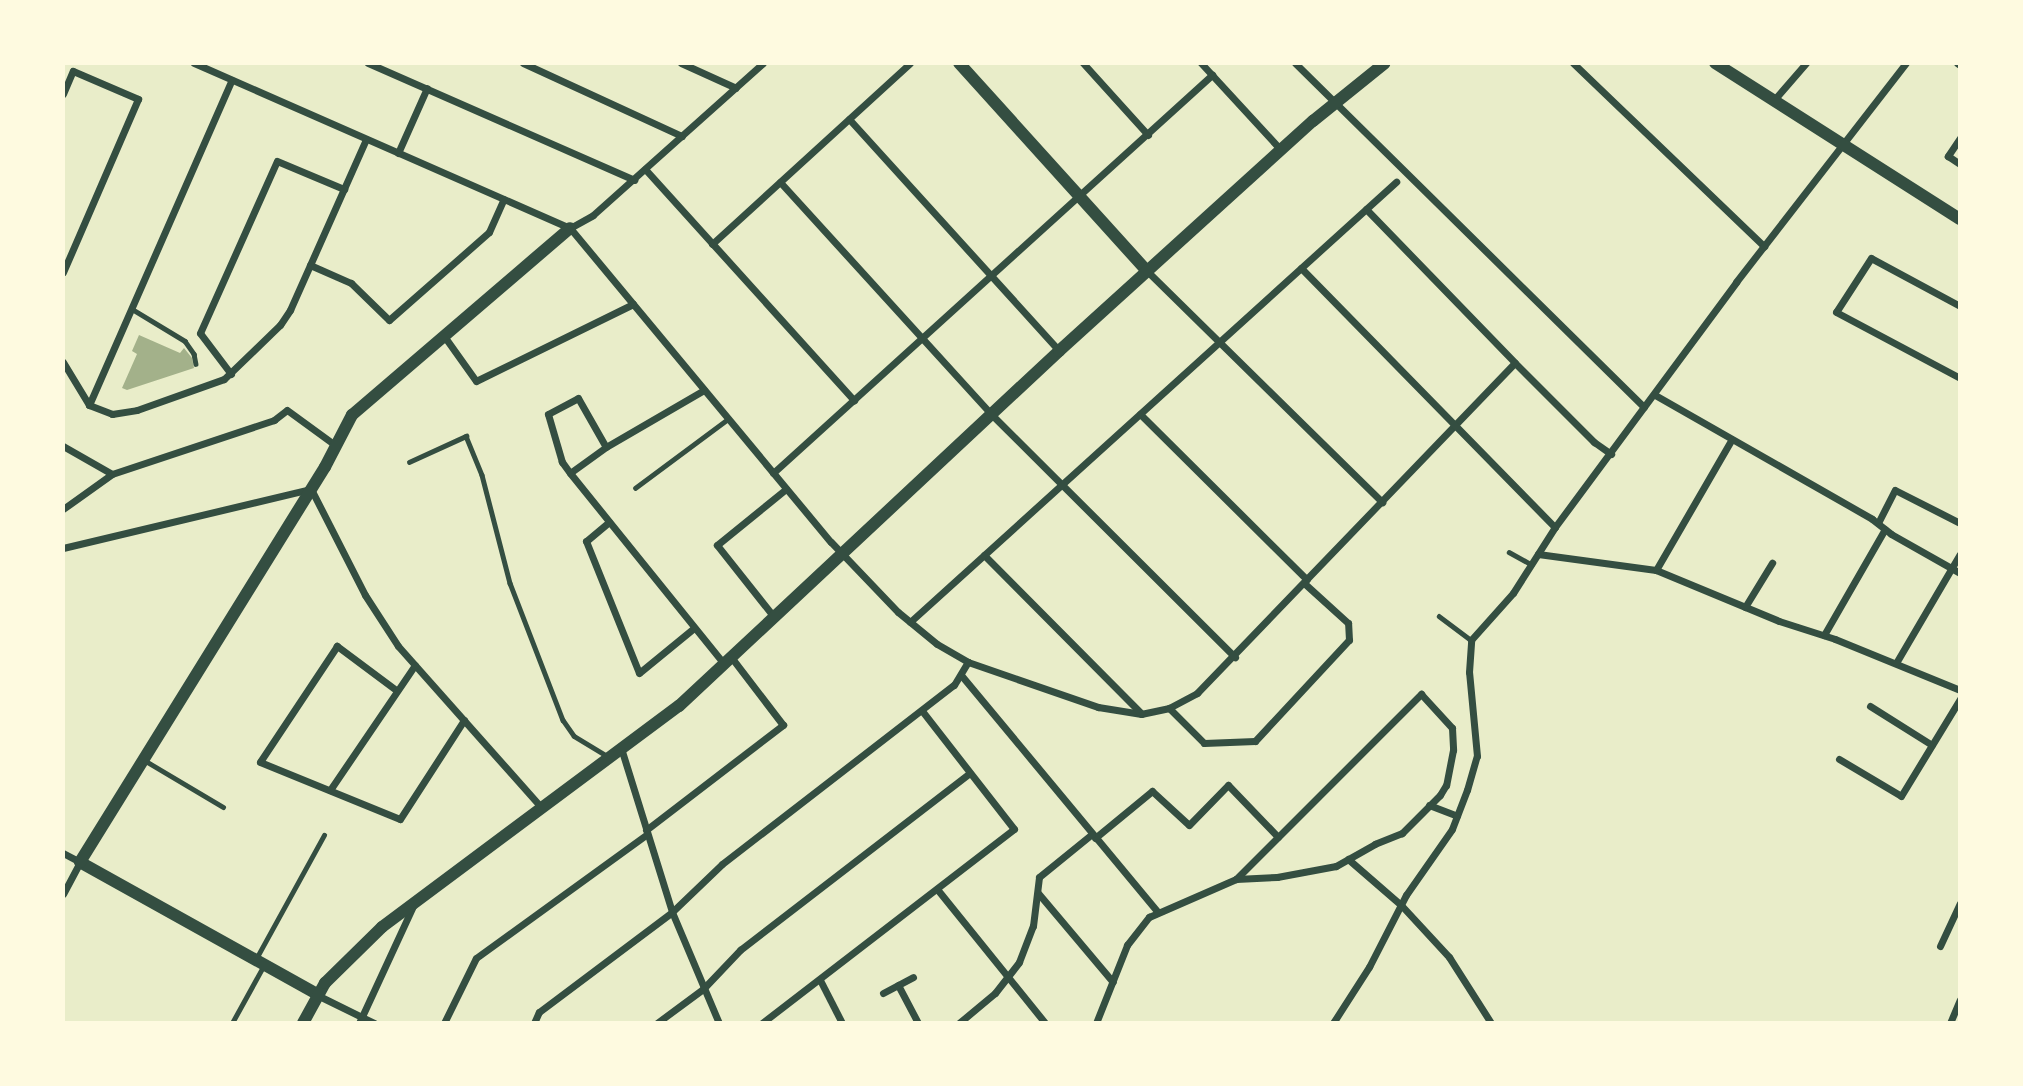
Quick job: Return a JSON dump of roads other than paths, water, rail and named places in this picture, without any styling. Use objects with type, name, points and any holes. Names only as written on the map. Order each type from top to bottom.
[{"type":"street","points":[[194,63],[570,228],[841,553],[910,622],[937,644],[968,662],[1089,704],[1128,714],[1168,708],[1191,698],[1235,657],[1515,363]]},
{"type":"street","points":[[368,63],[634,180]]},
{"type":"street","points":[[523,63],[682,136]]},
{"type":"street","points":[[681,63],[736,88]]},
{"type":"street","points":[[63,894],[143,759],[312,489],[356,410],[570,228],[593,215],[763,63]]},
{"type":"street","points":[[712,244],[910,63]]},
{"type":"street","points":[[959,63],[1147,271],[1382,502]]},
{"type":"street","points":[[1083,63],[1148,135]]},
{"type":"street","points":[[1201,63],[1281,150]]},
{"type":"street","points":[[1295,63],[1644,407]]},
{"type":"street","points":[[303,1023],[317,995],[368,939],[678,706],[990,413],[1334,102],[1385,63]]},
{"type":"street","points":[[1573,63],[1764,246]]},
{"type":"street","points":[[1715,63],[1960,219]]},
{"type":"street","points":[[1773,101],[1806,63]]},
{"type":"street","points":[[1332,1023],[1369,967],[1401,905],[1452,829],[1457,816],[1476,756],[1469,672],[1471,640],[1503,607],[1555,527],[1841,144],[1906,63]]},
{"type":"street","points":[[63,94],[73,71],[138,100],[63,272]]},
{"type":"street","points":[[773,473],[1212,75]]},
{"type":"street","points":[[89,405],[232,80]]},
{"type":"street","points":[[398,153],[427,88]]},
{"type":"street","points":[[849,119],[1059,351]]},
{"type":"street","points":[[1960,138],[1948,156],[1960,164]]},
{"type":"street","points":[[63,362],[89,405],[99,411],[124,414],[214,384],[231,374],[280,325],[366,139]]},
{"type":"street","points":[[231,374],[200,333],[277,161],[344,190]]},
{"type":"street","points":[[645,169],[854,400]]},
{"type":"street","points":[[780,182],[990,413],[1235,657]]},
{"type":"street","points":[[910,622],[1396,182]]},
{"type":"street","points":[[310,265],[351,283],[389,320],[489,232],[504,199]]},
{"type":"street","points":[[1366,209],[1594,442],[1611,454]]},
{"type":"street","points":[[1960,306],[1871,258],[1836,312],[1960,378]]},
{"type":"street","points":[[1301,268],[1555,527]]},
{"type":"street","points":[[444,337],[476,381],[633,304]]},
{"type":"street","points":[[570,473],[606,447],[704,390]]},
{"type":"street","points":[[1655,395],[1960,573]]},
{"type":"street","points":[[444,1023],[476,958],[646,832],[783,725],[728,661],[694,628],[570,473],[562,462],[548,414],[578,398],[606,447]]},
{"type":"street","points":[[63,509],[112,474],[274,420],[287,410],[335,444]]},
{"type":"street","points":[[1140,414],[1348,623],[1349,640],[1255,741],[1204,743],[1168,708]]},
{"type":"street","points":[[1656,569],[1732,439]]},
{"type":"street","points":[[63,446],[112,474]]},
{"type":"street","points":[[63,548],[312,489]]},
{"type":"street","points":[[312,489],[372,607],[415,665],[541,807]]},
{"type":"street","points":[[774,617],[717,545],[786,489]]},
{"type":"street","points":[[1878,523],[1895,490],[1960,523]]},
{"type":"street","points":[[609,523],[586,541],[639,673],[694,628]]},
{"type":"street","points":[[1824,635],[1885,529]]},
{"type":"street","points":[[1538,554],[1656,569],[1745,607],[1824,635],[1960,690]]},
{"type":"street","points":[[1896,663],[1960,554]]},
{"type":"street","points":[[984,555],[1141,714]]},
{"type":"street","points":[[1745,607],[1772,563]]},
{"type":"street","points":[[396,690],[337,646],[260,762],[400,819],[464,720]]},
{"type":"street","points":[[534,1023],[539,1012],[672,912],[722,864],[954,685],[968,662]]},
{"type":"street","points":[[330,790],[415,665]]},
{"type":"street","points":[[961,675],[1158,912]]},
{"type":"street","points":[[1096,1023],[1127,945],[1140,925],[1158,912],[1236,879],[1277,877],[1336,866],[1402,833],[1446,785],[1453,750],[1452,728],[1421,694],[1236,879]]},
{"type":"street","points":[[1839,759],[1900,796],[1960,699]]},
{"type":"street","points":[[1870,706],[1932,745]]},
{"type":"street","points":[[764,1023],[1014,829],[922,710]]},
{"type":"street","points":[[621,748],[672,912],[719,1023]]},
{"type":"street","points":[[657,1023],[703,989],[740,950],[970,773]]},
{"type":"street","points":[[959,1023],[1007,978],[1028,942],[1039,877],[1153,791],[1189,825],[1228,785],[1279,837]]},
{"type":"street","points":[[1429,806],[1457,816]]},
{"type":"street","points":[[63,853],[361,1020],[374,1023]]},
{"type":"street","points":[[1348,859],[1401,905],[1465,978],[1491,1023]]},
{"type":"street","points":[[937,889],[1045,1023]]},
{"type":"street","points":[[1038,892],[1113,982]]},
{"type":"street","points":[[361,1020],[414,903]]},
{"type":"street","points":[[1940,946],[1960,903]]},
{"type":"street","points":[[883,993],[913,977]]},
{"type":"street","points":[[820,980],[842,1023]]},
{"type":"street","points":[[898,985],[918,1023]]},
{"type":"street","points":[[1950,1023],[1960,1000]]},
{"type":"lane","points":[[131,308],[185,341],[194,354],[196,364]]},
{"type":"lane","points":[[635,488],[728,419]]},
{"type":"lane","points":[[409,462],[466,436],[482,475],[510,583],[562,720],[575,736],[609,757]]},
{"type":"lane","points":[[1509,552],[1532,565]]},
{"type":"lane","points":[[1439,616],[1471,640]]},
{"type":"lane","points":[[143,759],[223,807]]},
{"type":"lane","points":[[232,1023],[324,835]]}]
